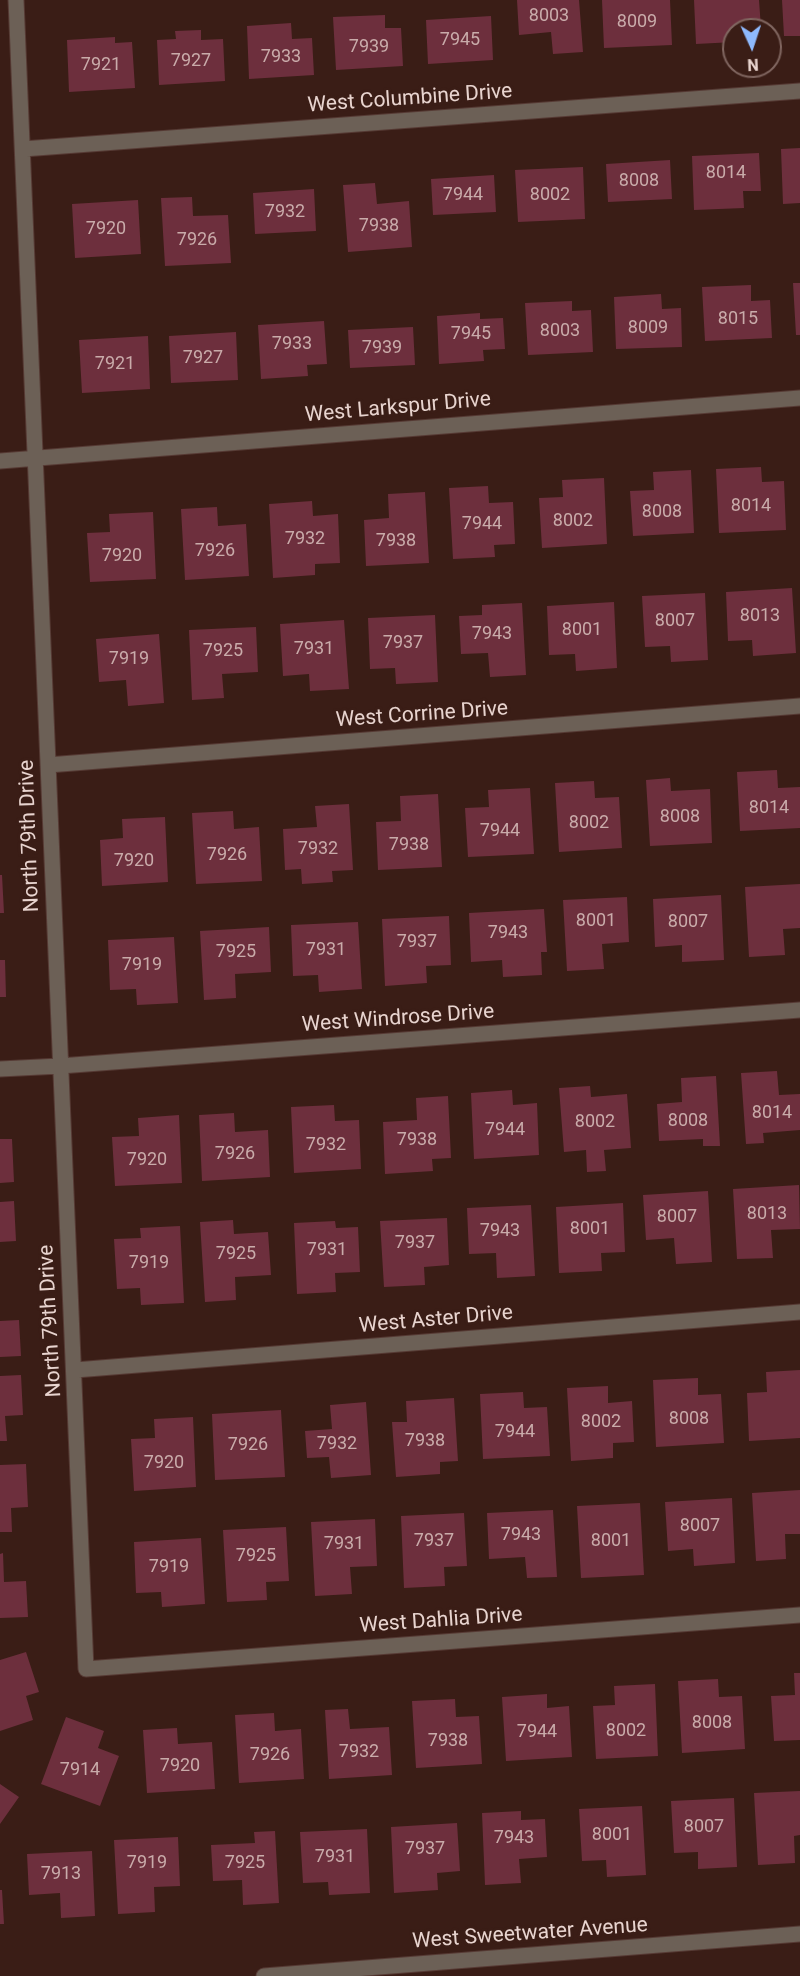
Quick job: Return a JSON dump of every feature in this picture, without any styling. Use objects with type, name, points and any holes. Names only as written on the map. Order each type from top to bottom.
[{"type":"street","name":"North 79th Drive","points":[[16,0],[86,1669]]},
{"type":"street","name":"West Columbine Drive","points":[[23,149],[800,91]]},
{"type":"street","name":"West Larkspur Drive","points":[[0,461],[800,398]]},
{"type":"street","name":"West Corrine Drive","points":[[48,765],[800,706]]},
{"type":"street","name":"West Windrose Drive","points":[[0,1069],[800,1010]]},
{"type":"street","name":"West Aster Drive","points":[[75,1370],[800,1312]]},
{"type":"street","name":"West Dahlia Drive","points":[[86,1669],[800,1615]]},
{"type":"street","name":"West Sweetwater Avenue","points":[[264,1976],[800,1934]]},
{"type":"building","points":[[517,0],[579,0],[583,52],[553,54],[551,32],[519,35]]},
{"type":"building","points":[[602,0],[670,0],[672,45],[604,48]]},
{"type":"building","points":[[694,0],[759,0],[760,18],[722,18],[722,43],[696,44]]},
{"type":"building","points":[[782,0],[800,0],[800,36],[784,36]]},
{"type":"building","points":[[385,15],[385,28],[401,28],[403,66],[336,70],[333,17]]},
{"type":"building","points":[[491,16],[493,60],[428,64],[426,20]]},
{"type":"building","points":[[291,23],[292,39],[312,38],[314,75],[249,79],[247,26]]},
{"type":"building","points":[[201,30],[201,40],[223,39],[225,81],[159,85],[157,40],[176,39],[175,31]]},
{"type":"building","points":[[115,37],[115,43],[132,42],[135,88],[69,92],[67,40]]},
{"type":"building","points":[[800,148],[800,203],[783,204],[781,149]]},
{"type":"building","points":[[759,153],[761,191],[743,191],[744,208],[694,210],[692,156]]},
{"type":"building","points":[[670,160],[672,199],[608,202],[606,164]]},
{"type":"building","points":[[583,167],[585,219],[518,222],[515,170]]},
{"type":"building","points":[[494,175],[496,212],[433,215],[431,179]]},
{"type":"building","points":[[375,183],[377,204],[409,201],[412,247],[348,252],[343,185]]},
{"type":"building","points":[[314,189],[316,231],[255,234],[253,193]]},
{"type":"building","points":[[192,197],[193,216],[228,215],[231,263],[165,266],[161,198]]},
{"type":"building","points":[[138,200],[141,254],[75,258],[72,204]]},
{"type":"building","points":[[793,283],[800,283],[800,335],[796,335]]},
{"type":"building","points":[[751,285],[751,301],[770,300],[772,338],[705,341],[702,287]]},
{"type":"building","points":[[661,294],[662,309],[681,308],[682,347],[616,349],[614,297]]},
{"type":"building","points":[[572,301],[572,311],[591,310],[593,352],[528,355],[525,303]]},
{"type":"building","points":[[480,313],[480,319],[503,318],[505,349],[483,350],[484,361],[439,364],[437,316]]},
{"type":"building","points":[[324,321],[327,364],[307,365],[308,376],[261,379],[258,325]]},
{"type":"building","points":[[413,327],[415,365],[350,368],[348,330]]},
{"type":"building","points":[[236,332],[238,380],[171,383],[169,336]]},
{"type":"building","points":[[148,336],[150,389],[82,393],[79,340]]},
{"type":"building","points":[[761,467],[762,482],[784,481],[786,530],[719,533],[716,469]]},
{"type":"building","points":[[691,470],[694,533],[633,536],[630,491],[654,490],[653,472]]},
{"type":"building","points":[[604,478],[607,544],[542,548],[539,498],[563,497],[562,480]]},
{"type":"building","points":[[488,486],[489,503],[513,502],[515,544],[494,545],[495,557],[453,559],[449,488]]},
{"type":"building","points":[[425,492],[429,563],[366,566],[364,520],[389,518],[388,494]]},
{"type":"building","points":[[312,501],[313,516],[338,514],[340,563],[315,564],[315,575],[273,578],[269,504]]},
{"type":"building","points":[[217,507],[218,526],[246,524],[249,576],[185,580],[181,509]]},
{"type":"building","points":[[153,512],[156,579],[90,582],[87,533],[110,532],[109,514]]},
{"type":"building","points":[[792,588],[796,653],[753,656],[752,640],[728,641],[726,592]]},
{"type":"building","points":[[705,593],[708,660],[671,662],[670,646],[645,647],[642,596]]},
{"type":"building","points":[[614,602],[617,668],[576,671],[575,654],[549,655],[547,606]]},
{"type":"building","points":[[522,603],[526,675],[490,677],[488,653],[461,654],[459,616],[482,615],[482,605]]},
{"type":"building","points":[[435,615],[438,682],[396,684],[395,668],[370,669],[368,618]]},
{"type":"building","points":[[344,620],[349,689],[310,691],[309,674],[283,676],[280,624]]},
{"type":"building","points":[[256,627],[258,672],[222,674],[224,698],[192,700],[189,630]]},
{"type":"building","points":[[159,634],[164,703],[128,706],[126,680],[99,682],[96,639]]},
{"type":"building","points":[[777,770],[778,788],[800,787],[800,828],[740,831],[737,772]]},
{"type":"building","points":[[670,778],[671,791],[710,789],[712,843],[650,846],[646,780]]},
{"type":"building","points":[[594,781],[595,798],[619,797],[622,848],[559,852],[555,783]]},
{"type":"building","points":[[530,788],[534,854],[468,857],[465,808],[489,807],[488,790]]},
{"type":"building","points":[[438,794],[442,867],[378,870],[376,822],[401,821],[400,796]]},
{"type":"building","points":[[349,804],[353,870],[332,871],[333,882],[302,884],[301,869],[285,870],[283,829],[317,827],[315,806]]},
{"type":"building","points":[[233,811],[234,829],[259,827],[262,881],[196,884],[192,813]]},
{"type":"building","points":[[165,817],[168,882],[102,886],[100,840],[123,838],[122,819]]},
{"type":"building","points":[[0,875],[2,875],[4,913],[0,913]]},
{"type":"building","points":[[800,884],[800,928],[783,929],[785,955],[749,957],[745,887]]},
{"type":"building","points":[[721,895],[724,960],[682,962],[682,945],[655,947],[653,899]]},
{"type":"building","points":[[627,897],[629,942],[602,944],[604,969],[567,971],[563,900]]},
{"type":"building","points":[[544,909],[547,952],[541,952],[542,975],[503,977],[502,960],[471,962],[469,913]]},
{"type":"building","points":[[449,916],[451,965],[426,966],[427,983],[385,986],[382,919]]},
{"type":"building","points":[[358,922],[362,989],[319,992],[318,975],[293,976],[291,925]]},
{"type":"building","points":[[269,927],[271,972],[235,974],[236,998],[204,1000],[200,931]]},
{"type":"building","points":[[174,937],[178,1003],[137,1005],[136,989],[110,990],[108,940]]},
{"type":"building","points":[[0,960],[5,960],[6,997],[0,997]]},
{"type":"building","points":[[777,1071],[779,1095],[800,1094],[800,1130],[763,1133],[764,1143],[746,1144],[741,1073]]},
{"type":"building","points":[[716,1076],[720,1146],[703,1146],[703,1139],[659,1141],[657,1104],[682,1102],[681,1078]]},
{"type":"building","points":[[590,1086],[591,1097],[627,1094],[631,1148],[604,1150],[606,1171],[587,1172],[586,1150],[564,1152],[559,1088]]},
{"type":"building","points":[[512,1090],[513,1105],[537,1103],[539,1155],[474,1159],[471,1093]]},
{"type":"building","points":[[448,1096],[451,1158],[432,1159],[433,1171],[385,1174],[383,1122],[417,1120],[416,1098]]},
{"type":"building","points":[[334,1105],[335,1121],[359,1120],[361,1169],[294,1173],[291,1107]]},
{"type":"building","points":[[234,1113],[235,1132],[268,1130],[270,1177],[202,1181],[199,1115]]},
{"type":"building","points":[[179,1115],[182,1183],[115,1186],[112,1137],[139,1136],[138,1118]]},
{"type":"building","points":[[0,1139],[12,1139],[14,1182],[0,1183]]},
{"type":"building","points":[[799,1185],[800,1229],[771,1230],[773,1258],[737,1259],[733,1189]]},
{"type":"building","points":[[708,1191],[712,1262],[676,1264],[674,1238],[646,1240],[643,1195]]},
{"type":"building","points":[[14,1201],[16,1241],[0,1242],[0,1202]]},
{"type":"building","points":[[623,1203],[625,1252],[601,1253],[602,1271],[559,1273],[556,1207]]},
{"type":"building","points":[[531,1205],[535,1276],[497,1278],[496,1253],[469,1254],[467,1208]]},
{"type":"building","points":[[447,1218],[449,1265],[424,1267],[425,1285],[384,1287],[380,1221]]},
{"type":"building","points":[[233,1220],[234,1234],[268,1232],[271,1275],[235,1277],[236,1300],[205,1302],[200,1222]]},
{"type":"building","points":[[335,1221],[336,1228],[358,1227],[360,1272],[335,1273],[336,1292],[297,1294],[294,1223]]},
{"type":"building","points":[[180,1226],[184,1303],[141,1305],[140,1288],[117,1289],[114,1239],[141,1238],[140,1228]]},
{"type":"building","points":[[19,1320],[21,1356],[0,1357],[0,1321]]},
{"type":"building","points":[[800,1370],[800,1438],[749,1441],[747,1393],[767,1392],[766,1372]]},
{"type":"building","points":[[21,1375],[23,1415],[5,1416],[7,1441],[0,1441],[0,1376]]},
{"type":"building","points":[[698,1378],[698,1395],[721,1394],[724,1443],[656,1447],[653,1380]]},
{"type":"building","points":[[608,1386],[608,1403],[632,1401],[634,1442],[613,1443],[613,1458],[571,1461],[567,1388]]},
{"type":"building","points":[[523,1392],[524,1408],[547,1407],[550,1456],[483,1459],[480,1394]]},
{"type":"building","points":[[454,1398],[458,1461],[440,1462],[440,1474],[396,1477],[392,1422],[407,1422],[406,1401]]},
{"type":"building","points":[[366,1402],[371,1475],[331,1478],[329,1457],[307,1458],[305,1431],[332,1429],[330,1405]]},
{"type":"building","points":[[281,1410],[285,1477],[215,1480],[212,1414]]},
{"type":"building","points":[[193,1417],[196,1487],[134,1491],[131,1439],[155,1438],[154,1419]]},
{"type":"building","points":[[26,1464],[28,1507],[11,1508],[12,1532],[0,1532],[0,1465]]},
{"type":"building","points":[[800,1490],[800,1534],[785,1534],[786,1559],[756,1561],[752,1493]]},
{"type":"building","points":[[732,1498],[735,1563],[694,1566],[693,1549],[668,1551],[665,1502]]},
{"type":"building","points":[[640,1503],[644,1575],[581,1578],[577,1506]]},
{"type":"building","points":[[553,1510],[557,1577],[527,1578],[525,1557],[489,1559],[487,1513]]},
{"type":"building","points":[[464,1513],[467,1566],[444,1567],[445,1586],[404,1588],[401,1516]]},
{"type":"building","points":[[375,1519],[377,1566],[350,1567],[352,1594],[315,1596],[311,1522]]},
{"type":"building","points":[[286,1527],[289,1581],[266,1582],[267,1600],[227,1602],[223,1530]]},
{"type":"building","points":[[201,1538],[205,1604],[162,1607],[161,1592],[136,1593],[134,1542]]},
{"type":"building","points":[[3,1553],[4,1582],[26,1581],[28,1617],[0,1618],[0,1554]]},
{"type":"building","points":[[26,1652],[39,1692],[26,1696],[33,1720],[0,1731],[0,1660]]},
{"type":"building","points":[[794,1673],[800,1673],[800,1740],[774,1741],[771,1696],[795,1695]]},
{"type":"building","points":[[718,1679],[719,1697],[742,1696],[745,1749],[682,1753],[678,1681]]},
{"type":"building","points":[[655,1684],[658,1756],[596,1759],[593,1706],[615,1705],[614,1686]]},
{"type":"building","points":[[547,1694],[547,1708],[569,1706],[572,1757],[506,1761],[502,1697]]},
{"type":"building","points":[[455,1699],[456,1717],[479,1716],[482,1764],[416,1768],[412,1701]]},
{"type":"building","points":[[348,1709],[350,1729],[389,1727],[392,1775],[329,1779],[325,1710]]},
{"type":"building","points":[[274,1713],[275,1731],[301,1729],[304,1779],[239,1783],[235,1715]]},
{"type":"building","points":[[66,1717],[104,1731],[98,1748],[119,1756],[100,1806],[41,1784]]},
{"type":"building","points":[[177,1728],[178,1744],[212,1742],[215,1789],[147,1793],[143,1730]]},
{"type":"building","points":[[0,1784],[19,1797],[0,1824]]},
{"type":"building","points":[[800,1791],[800,1835],[794,1836],[795,1863],[758,1865],[754,1793]]},
{"type":"building","points":[[734,1798],[737,1867],[698,1869],[698,1852],[674,1853],[671,1801]]},
{"type":"building","points":[[642,1806],[646,1875],[607,1877],[606,1860],[582,1861],[579,1809]]},
{"type":"building","points":[[521,1811],[521,1820],[545,1819],[547,1857],[519,1859],[521,1883],[485,1885],[482,1813]]},
{"type":"building","points":[[457,1823],[460,1871],[437,1873],[438,1890],[394,1893],[391,1827]]},
{"type":"building","points":[[367,1829],[370,1893],[329,1895],[328,1882],[303,1883],[300,1832]]},
{"type":"building","points":[[275,1831],[279,1903],[243,1905],[242,1880],[213,1881],[211,1845],[255,1843],[254,1832]]},
{"type":"building","points":[[178,1837],[180,1886],[154,1887],[155,1912],[118,1914],[114,1840]]},
{"type":"building","points":[[92,1851],[95,1916],[61,1918],[60,1893],[29,1895],[27,1854]]},
{"type":"building","points":[[0,1890],[2,1890],[4,1924],[0,1924]]}]
